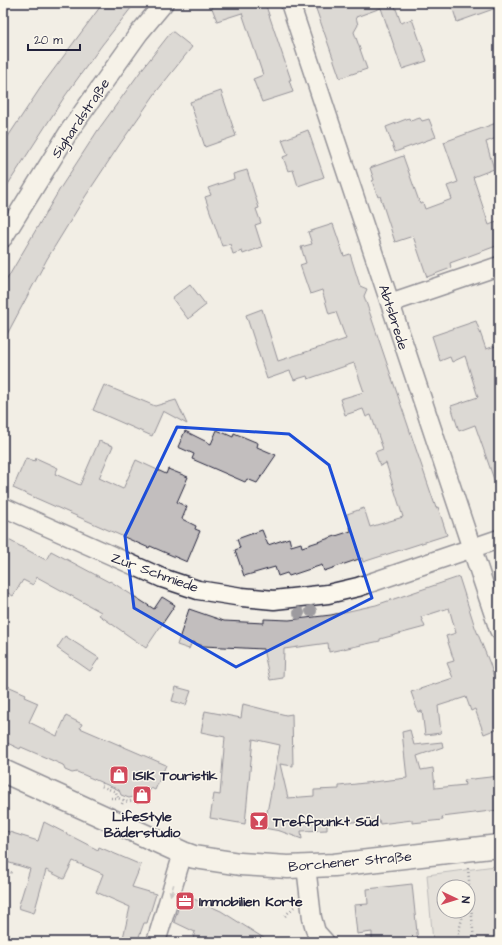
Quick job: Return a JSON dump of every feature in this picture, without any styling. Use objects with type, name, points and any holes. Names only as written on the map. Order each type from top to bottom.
[{"type":"main road","name":"Borchener Straße","points":[[3,771],[194,857],[251,865],[288,867],[334,865],[499,846]]},
{"type":"street","name":"Sighardstraße","points":[[3,238],[70,130],[139,33],[164,3]]},
{"type":"street","name":"Abtsbrede","points":[[290,3],[499,630]]},
{"type":"street","points":[[390,303],[499,266]]},
{"type":"street","name":"Zur Schmiede","points":[[3,507],[162,578],[198,590],[242,597],[274,600],[328,594],[358,587],[499,539]]},
{"type":"street","points":[[156,942],[183,853]]},
{"type":"street","points":[[306,866],[312,918],[316,932],[325,942]]},
{"type":"path","points":[[102,783],[101,786],[116,792],[118,798]]},
{"type":"path","points":[[122,804],[125,797]]},
{"type":"path","points":[[466,850],[469,879]]},
{"type":"path","points":[[3,870],[13,873]]},
{"type":"path","points":[[456,942],[462,919]]},
{"type":"path","points":[[472,919],[474,942]]},
{"type":"highlighted area","points":[[177,427],[289,434],[329,465],[372,598],[236,667],[134,608],[125,536]]},
{"type":"shaded area","points":[[495,866],[499,894],[499,942],[433,942],[427,875]]},
{"type":"building","points":[[103,3],[135,3],[65,96],[3,192],[3,144],[43,84]]},
{"type":"building","points":[[210,3],[265,3],[291,80],[289,80],[293,92],[262,102],[253,79],[263,75],[242,13],[217,21]]},
{"type":"building","points":[[314,3],[394,3],[401,23],[412,19],[427,61],[402,69],[381,8],[356,17],[358,25],[354,32],[367,69],[340,78]]},
{"type":"building","points":[[451,3],[499,3],[499,7],[457,22]]},
{"type":"building","points":[[172,31],[192,47],[157,91],[85,197],[47,259],[3,342],[3,286],[61,187],[98,130]]},
{"type":"building","points":[[221,91],[236,136],[205,147],[190,102]]},
{"type":"building","points":[[409,118],[410,121],[420,118],[422,121],[429,119],[436,137],[395,152],[386,127]]},
{"type":"building","points":[[499,122],[499,137],[486,142],[494,169],[473,177],[489,225],[499,221],[499,245],[450,263],[451,268],[427,277],[413,236],[395,242],[380,196],[378,197],[372,181],[374,180],[370,168],[403,156],[420,204],[423,203],[425,209],[452,199],[447,186],[458,182],[444,142]]},
{"type":"building","points":[[308,130],[324,177],[298,186],[293,170],[288,171],[283,157],[288,155],[282,140]]},
{"type":"building","points":[[247,170],[259,208],[256,209],[261,223],[255,225],[262,247],[243,254],[242,251],[233,254],[230,244],[222,246],[205,197],[211,195],[208,188],[234,179],[233,174]]},
{"type":"building","points":[[333,224],[344,256],[350,254],[360,286],[367,289],[364,296],[436,508],[438,507],[447,535],[363,562],[362,558],[324,571],[322,565],[289,576],[287,573],[278,576],[275,567],[244,576],[235,550],[240,548],[237,539],[262,530],[268,545],[289,538],[291,546],[301,543],[302,547],[351,531],[347,514],[364,508],[370,527],[403,517],[386,463],[380,466],[375,452],[383,449],[371,415],[366,417],[363,409],[345,415],[340,399],[364,392],[354,363],[308,379],[307,376],[294,380],[290,371],[267,379],[246,315],[262,309],[278,361],[346,339],[336,312],[329,314],[322,290],[310,294],[300,265],[306,263],[301,247],[312,244],[308,232]]},
{"type":"building","points":[[190,284],[206,305],[188,319],[172,298]]},
{"type":"building","points":[[476,321],[486,349],[499,345],[499,487],[497,488],[475,425],[459,431],[451,406],[478,397],[465,356],[452,362],[450,357],[440,361],[432,336]]},
{"type":"building","points":[[104,385],[155,406],[176,400],[187,424],[163,411],[152,436],[93,410]]},
{"type":"building","points":[[217,430],[233,437],[234,433],[258,443],[257,447],[276,455],[257,483],[247,479],[245,482],[192,459],[194,454],[178,447],[185,431],[211,444]]},
{"type":"building","points":[[99,441],[113,446],[99,478],[123,489],[136,460],[166,474],[168,469],[188,477],[177,502],[187,507],[182,519],[196,526],[195,529],[200,531],[187,562],[150,546],[149,548],[13,488],[26,458],[35,461],[36,458],[58,468],[55,474],[80,485]]},
{"type":"building","points":[[3,537],[46,560],[51,551],[109,582],[110,581],[154,609],[162,597],[175,605],[146,648],[99,615],[101,612],[37,577],[33,585],[23,580],[13,596],[3,590]]},
{"type":"building","points":[[459,577],[499,693],[499,728],[484,734],[475,709],[471,711],[466,697],[438,706],[441,733],[425,735],[422,711],[418,712],[411,692],[453,678],[447,663],[454,661],[446,636],[456,633],[449,608],[421,617],[425,627],[380,639],[380,641],[329,652],[328,643],[284,649],[283,678],[270,680],[263,649],[203,646],[192,642],[189,649],[177,645],[189,609],[224,621],[264,623],[264,619],[289,620],[331,615],[376,605]]},
{"type":"building","points":[[65,636],[99,658],[90,671],[57,648]]},
{"type":"building","points":[[3,684],[26,694],[24,697],[38,703],[29,722],[57,736],[66,716],[82,724],[80,728],[166,765],[155,790],[151,788],[145,802],[133,797],[129,798],[121,795],[119,790],[77,772],[72,773],[65,770],[63,765],[3,741]]},
{"type":"building","points":[[176,687],[191,691],[186,705],[172,701]]},
{"type":"building","points":[[243,704],[286,715],[292,714],[293,766],[280,764],[288,798],[314,796],[314,790],[339,789],[339,786],[407,778],[402,732],[410,730],[414,745],[442,742],[443,747],[417,756],[421,770],[433,768],[435,788],[465,785],[464,780],[499,776],[499,810],[442,817],[443,820],[412,823],[412,820],[380,824],[379,820],[327,824],[327,830],[301,831],[302,839],[280,831],[264,828],[280,745],[253,739],[245,824],[210,818],[214,794],[220,795],[225,737],[201,732],[205,711],[241,718]]},
{"type":"building","points":[[44,822],[98,850],[99,847],[141,865],[132,887],[156,894],[147,923],[144,923],[137,942],[123,938],[130,907],[96,892],[103,874],[73,861],[64,879],[46,870],[34,913],[18,908],[30,869],[3,861],[3,830],[38,841]]},
{"type":"building","points":[[412,884],[418,942],[372,942],[372,932],[357,934],[354,905],[368,904],[367,889]]},
{"type":"building","points":[[187,896],[221,911],[270,942],[192,942],[195,932],[174,922],[181,899]]},
{"type":"place","name":"ISIK Touristik","points":[[119,775]]},
{"type":"place","name":"LifeStyle Bäderstudio","points":[[142,795]]},
{"type":"place","name":"Treffpunkt Süd","points":[[259,821]]},
{"type":"place","name":"Immobilien Korte","points":[[185,901]]}]
